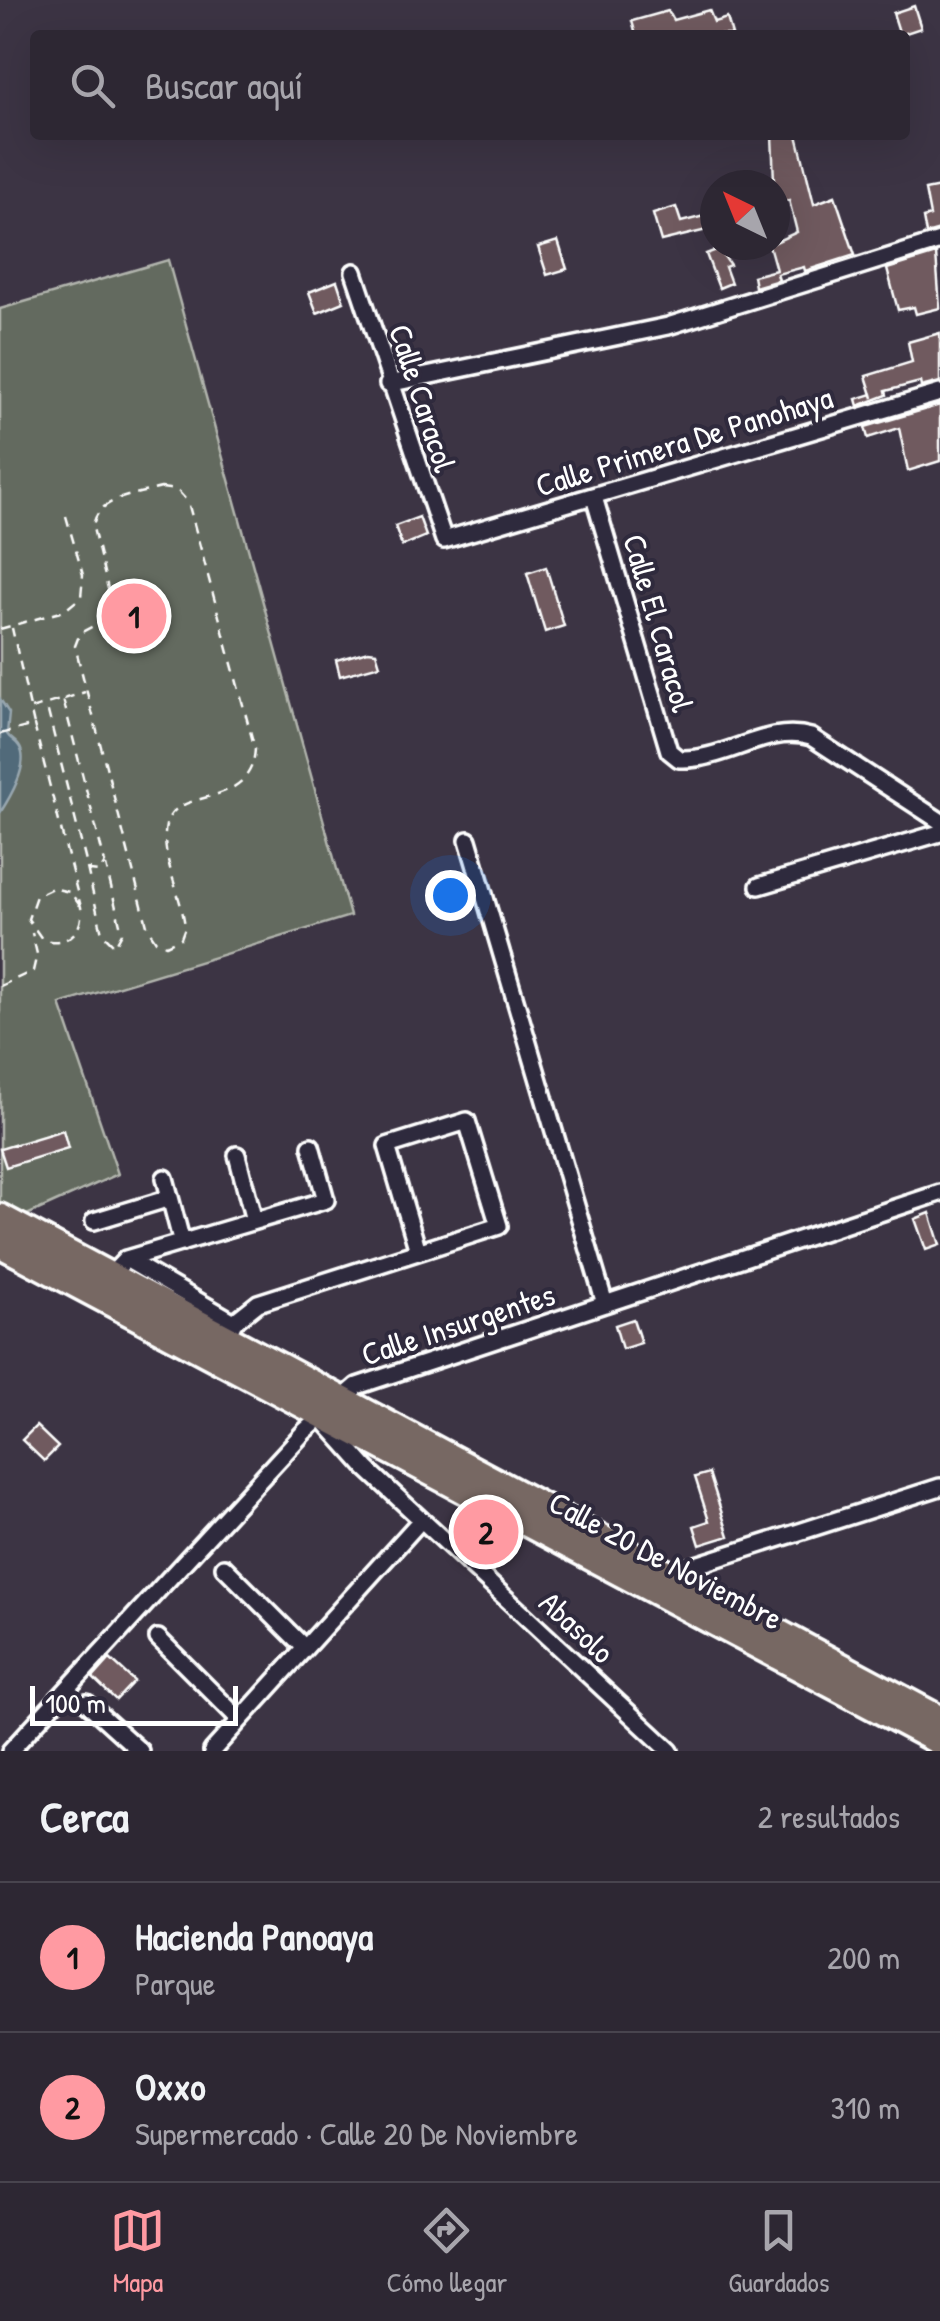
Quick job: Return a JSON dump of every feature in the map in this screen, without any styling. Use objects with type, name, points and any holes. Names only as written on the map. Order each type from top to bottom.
[{"type":"main road","points":[[0,1217],[102,1287]]},
{"type":"main road","points":[[0,1244],[102,1287]]},
{"type":"main road","name":"Calle 20 De Noviembre","points":[[102,1287],[230,1330],[328,1407],[668,1573],[940,1718]]},
{"type":"main road","name":"Calle 20 De Noviembre","points":[[102,1287],[328,1407],[640,1583],[940,1742]]},
{"type":"street","points":[[388,384],[668,326],[940,242]]},
{"type":"street","name":"Calle Caracol","points":[[354,272],[388,384],[444,540]]},
{"type":"street","name":"Calle Primera De Panohaya","points":[[444,540],[940,393]]},
{"type":"street","name":"Calle El Caracol","points":[[594,497],[662,736],[679,759],[710,757],[792,732],[811,737],[940,821]]},
{"type":"street","points":[[759,886],[940,833]]},
{"type":"street","points":[[468,840],[605,1304]]},
{"type":"street","points":[[126,1259],[230,1330],[258,1302],[418,1252],[499,1226],[467,1121],[387,1146],[418,1252]]},
{"type":"street","points":[[102,1287],[126,1259],[326,1200],[310,1146]]},
{"type":"street","points":[[238,1155],[254,1221]]},
{"type":"street","points":[[165,1178],[182,1242]]},
{"type":"street","name":"Calle Insurgentes","points":[[10,1751],[328,1407],[356,1386],[940,1192]]},
{"type":"street","points":[[94,1221],[170,1198]]},
{"type":"street","name":"Abasolo","points":[[328,1407],[421,1520],[670,1751]]},
{"type":"street","points":[[640,1583],[940,1487]]},
{"type":"street","points":[[212,1751],[421,1520]]},
{"type":"street","points":[[224,1567],[305,1648]]},
{"type":"street","points":[[158,1638],[240,1720]]},
{"type":"street","points":[[87,1703],[140,1751]]},
{"type":"path","points":[[161,488],[177,490],[192,513],[255,755],[239,785],[178,809],[168,821],[166,840],[186,926],[182,938],[171,944],[156,941],[148,929],[86,692],[76,640],[82,631],[103,621],[112,605],[92,528],[94,515],[109,502],[161,488]]},
{"type":"path","points":[[0,629],[64,611],[81,596],[83,575],[66,516]]},
{"type":"path","points":[[11,626],[81,907],[80,926],[67,940],[50,942],[30,927]]},
{"type":"path","points":[[31,709],[86,692]]},
{"type":"path","points":[[46,704],[102,932],[115,946],[122,933],[63,700]]},
{"type":"path","points":[[0,734],[34,725]]},
{"type":"path","points":[[86,862],[96,873],[104,863]]},
{"type":"path","points":[[0,986],[33,971],[37,954],[30,927],[31,902],[43,891],[62,888],[81,907]]},
{"type":"green space","points":[[168,260],[350,916],[60,1004],[118,1174],[18,1219],[0,1208],[0,309]]},
{"type":"water","points":[[0,699],[9,713],[7,734],[19,746],[22,762],[0,813]]},
{"type":"building","points":[[914,6],[921,28],[898,30],[893,13]]},
{"type":"building","points":[[709,10],[714,22],[727,18],[731,30],[635,30],[632,21],[668,11],[673,20]]},
{"type":"building","points":[[772,140],[798,140],[814,204],[835,196],[855,255],[805,271],[804,267],[777,274],[779,280],[755,287],[753,276],[776,270],[773,260],[790,260],[790,235],[797,232],[790,204],[790,170],[774,170]]},
{"type":"building","points":[[940,187],[940,230],[926,234],[923,218],[930,216],[925,190]]},
{"type":"building","points":[[676,207],[681,222],[700,217],[700,232],[661,241],[653,214]]},
{"type":"building","points":[[558,241],[567,269],[547,275],[538,247]]},
{"type":"building","points":[[936,254],[940,308],[916,314],[914,307],[898,310],[887,269]]},
{"type":"building","points":[[708,260],[727,260],[730,265],[725,267],[731,283],[719,288]]},
{"type":"building","points":[[337,281],[344,302],[317,313],[309,292]]},
{"type":"building","points":[[940,333],[940,382],[921,387],[920,382],[886,391],[887,395],[858,406],[856,399],[872,394],[866,376],[912,362],[908,342]]},
{"type":"building","points":[[940,405],[940,461],[908,471],[899,428],[868,438],[865,427]]},
{"type":"building","points":[[419,517],[426,536],[402,546],[395,526]]},
{"type":"building","points":[[546,567],[564,626],[545,632],[527,573]]},
{"type":"building","points":[[376,652],[380,665],[340,676],[336,660]]},
{"type":"building","points":[[63,1130],[68,1148],[6,1167],[0,1149]]},
{"type":"building","points":[[930,1213],[940,1245],[926,1250],[915,1219]]},
{"type":"building","points":[[633,1319],[641,1343],[622,1349],[615,1325]]},
{"type":"building","points":[[36,1426],[58,1447],[44,1461],[22,1440]]},
{"type":"building","points":[[709,1473],[729,1536],[700,1545],[694,1526],[709,1521],[695,1477]]},
{"type":"building","points":[[110,1659],[134,1681],[116,1700],[93,1678]]},
{"type":"place","name":"Hacienda Panoaya","points":[[134,616]]},
{"type":"place","name":"Oxxo","points":[[486,1532]]}]
